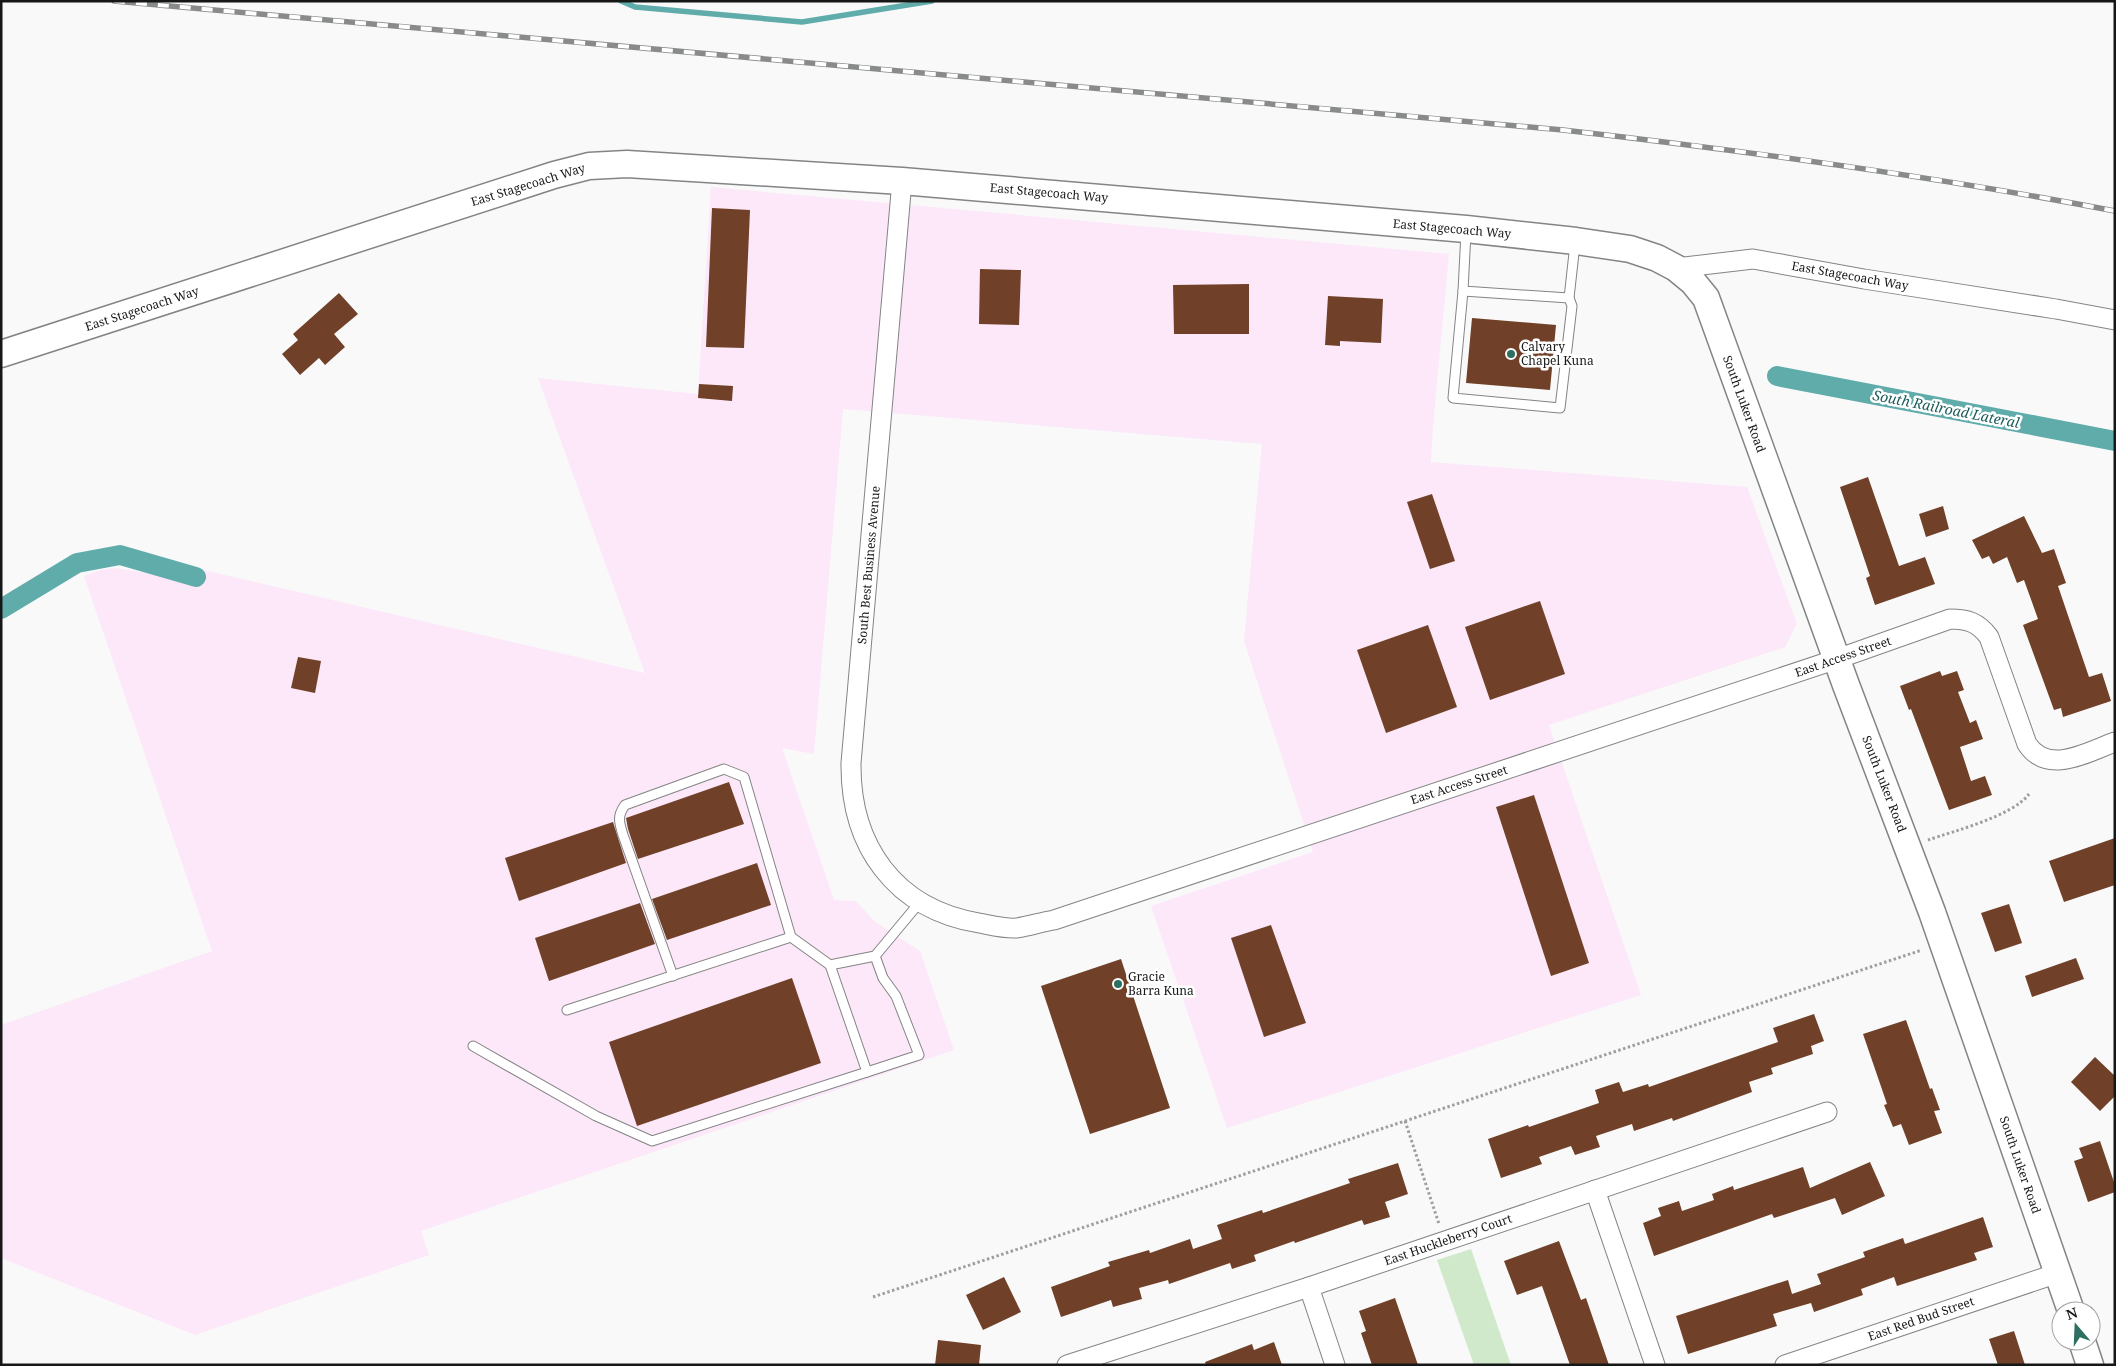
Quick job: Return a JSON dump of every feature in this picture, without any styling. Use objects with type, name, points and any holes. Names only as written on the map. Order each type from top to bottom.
[{"type":"street","name":"East Stagecoach Way","points":[[1,354],[554,175],[589,166],[627,164],[902,180],[1466,229],[1630,249],[1657,258],[1676,268],[1754,259],[2115,320]]},
{"type":"street","name":"South Best Business Avenue","points":[[902,180],[851,763],[851,786],[859,824],[872,853],[890,877],[920,902],[940,913]]},
{"type":"street","name":"South Luker Road","points":[[1676,268],[1693,282],[1706,298],[1837,659],[1932,912],[2068,1301]]},
{"type":"street","name":"East Access Street","points":[[940,913],[963,921],[1016,928],[1054,920],[1837,659],[1950,619],[1974,622],[1983,629],[1988,637],[2027,744],[2041,758],[2064,760],[2115,742]]},
{"type":"street","name":"East Huckleberry Court","points":[[1067,1365],[1309,1287],[1827,1112]]},
{"type":"street","points":[[1596,1190],[1655,1365]]},
{"type":"street","name":"East Red Bud Street","points":[[1785,1365],[2058,1273]]},
{"type":"street","points":[[1309,1287],[1335,1365]]},
{"type":"street","points":[[2085,1351],[2090,1365]]},
{"type":"lane","points":[[1466,229],[1463,291],[1453,398],[1560,408],[1572,306],[1569,298],[1576,241]]},
{"type":"lane","points":[[1463,291],[1569,298]]},
{"type":"lane","points":[[673,976],[623,835],[619,814],[625,805],[724,769],[744,777],[791,937],[830,966],[867,1072]]},
{"type":"lane","points":[[830,966],[875,956],[920,902]]},
{"type":"lane","points":[[567,1010],[791,937]]},
{"type":"lane","points":[[473,1046],[596,1116],[652,1141],[919,1055],[896,996],[883,978],[875,956]]},
{"type":"path","points":[[1926,841],[1997,815],[2024,801],[2028,794]]},
{"type":"path","points":[[873,1297],[1923,950]]},
{"type":"path","points":[[1405,1121],[1439,1224]]},
{"type":"shaded area","points":[[711,187],[1449,254],[1431,462],[1747,487],[1797,624],[1785,647],[1549,725],[1641,995],[1227,1128],[1151,906],[1313,852],[1244,641],[1262,444],[843,409],[814,754],[782,748],[834,900],[856,901],[874,921],[920,951],[954,1050],[421,1231],[429,1255],[195,1335],[1,1258],[1,1025],[212,951],[84,576],[100,570],[115,568],[190,580],[186,566],[645,673],[538,378],[698,394]]},
{"type":"green space","points":[[1471,1249],[1511,1365],[1474,1365],[1437,1260]]},
{"type":"building","points":[[712,208],[750,210],[744,348],[706,347]]},
{"type":"building","points":[[980,269],[1021,270],[1019,325],[979,324]]},
{"type":"building","points":[[1249,284],[1249,334],[1174,334],[1173,285]]},
{"type":"building","points":[[339,293],[358,314],[334,334],[345,347],[325,365],[319,358],[300,375],[282,354],[298,340],[293,334]]},
{"type":"building","points":[[1328,296],[1383,299],[1381,343],[1340,341],[1340,346],[1325,345]]},
{"type":"building","name":"Calvary Chapel Kuna","points":[[1472,318],[1556,325],[1550,390],[1466,383]]},
{"type":"building","points":[[699,384],[733,386],[732,401],[698,398]]},
{"type":"building","points":[[1868,477],[1899,566],[1925,557],[1935,584],[1875,605],[1866,578],[1870,576],[1840,487]]},
{"type":"building","points":[[1432,494],[1455,561],[1430,569],[1407,502]]},
{"type":"building","points":[[1943,506],[1949,529],[1926,537],[1919,514]]},
{"type":"building","points":[[2024,516],[2042,553],[2054,549],[2066,583],[2058,586],[2089,677],[2102,673],[2111,701],[2063,717],[2061,708],[2054,710],[2023,625],[2038,619],[2024,580],[2017,583],[2007,557],[1993,564],[1989,556],[1982,559],[1972,540]]},
{"type":"building","points":[[1540,601],[1565,674],[1490,700],[1465,627]]},
{"type":"building","points":[[1428,625],[1457,707],[1386,733],[1357,650]]},
{"type":"building","points":[[298,657],[321,661],[315,693],[291,688]]},
{"type":"building","points":[[1940,671],[1942,676],[1957,671],[1964,690],[1958,692],[1970,723],[1976,720],[1983,739],[1960,747],[1971,781],[1985,776],[1992,795],[1949,810],[1911,709],[1909,710],[1900,686]]},
{"type":"building","points":[[729,782],[744,824],[638,859],[626,818]]},
{"type":"building","points":[[1534,795],[1589,963],[1551,976],[1496,807]]},
{"type":"building","points":[[613,822],[626,863],[519,901],[505,858]]},
{"type":"building","points":[[2115,838],[2115,885],[2064,902],[2049,861]]},
{"type":"building","points":[[757,863],[771,905],[667,940],[652,899]]},
{"type":"building","points":[[640,903],[655,944],[549,981],[535,938]]},
{"type":"building","points":[[2009,904],[2022,943],[1995,952],[1981,913]]},
{"type":"building","points":[[1271,925],[1306,1023],[1264,1037],[1231,938]]},
{"type":"building","points":[[2076,958],[2084,979],[2032,997],[2025,976]]},
{"type":"building","points":[[1121,959],[1170,1108],[1090,1134],[1041,986]]},
{"type":"building","points":[[792,978],[821,1063],[637,1126],[609,1042]]},
{"type":"building","points":[[1814,1014],[1824,1041],[1811,1046],[1813,1054],[1771,1068],[1773,1074],[1749,1082],[1752,1092],[1673,1121],[1672,1118],[1634,1131],[1632,1124],[1596,1136],[1600,1147],[1575,1155],[1571,1146],[1539,1157],[1542,1164],[1501,1178],[1488,1139],[1599,1103],[1595,1090],[1619,1082],[1623,1092],[1648,1084],[1649,1087],[1778,1042],[1773,1028]]},
{"type":"building","points":[[1906,1020],[1930,1089],[1932,1088],[1940,1110],[1934,1111],[1942,1133],[1909,1145],[1901,1124],[1893,1127],[1884,1105],[1887,1104],[1863,1034]]},
{"type":"building","points":[[2095,1057],[2115,1076],[2115,1096],[2100,1111],[2071,1082]]},
{"type":"building","points":[[2100,1141],[2115,1185],[2115,1192],[2088,1202],[2074,1161],[2083,1158],[2079,1148]]},
{"type":"building","points":[[1870,1162],[1885,1196],[1842,1215],[1835,1198],[1774,1218],[1772,1214],[1654,1256],[1643,1223],[1661,1216],[1658,1208],[1679,1201],[1682,1211],[1714,1200],[1712,1194],[1733,1186],[1734,1190],[1803,1167],[1810,1188]]},
{"type":"building","points":[[1398,1163],[1408,1194],[1385,1202],[1390,1217],[1364,1225],[1362,1220],[1295,1243],[1294,1241],[1254,1255],[1256,1261],[1232,1269],[1230,1263],[1169,1284],[1168,1280],[1139,1288],[1142,1299],[1113,1307],[1111,1300],[1061,1317],[1051,1287],[1110,1266],[1108,1262],[1149,1250],[1150,1253],[1190,1239],[1193,1249],[1222,1239],[1217,1225],[1262,1210],[1263,1213],[1350,1183],[1348,1179]]},
{"type":"building","points":[[1983,1217],[1993,1247],[1974,1253],[1977,1260],[1897,1286],[1894,1277],[1861,1289],[1863,1295],[1814,1312],[1811,1303],[1773,1314],[1777,1326],[1688,1354],[1676,1316],[1788,1280],[1792,1294],[1821,1284],[1817,1274],[1865,1257],[1863,1252],[1903,1238],[1905,1244]]},
{"type":"building","points":[[1559,1241],[1581,1300],[1586,1298],[1609,1365],[1570,1365],[1542,1286],[1517,1295],[1504,1261]]},
{"type":"building","points":[[1004,1277],[1021,1312],[983,1330],[966,1295]]},
{"type":"building","points":[[1395,1298],[1418,1365],[1372,1365],[1361,1333],[1366,1331],[1359,1311]]},
{"type":"building","points":[[2014,1331],[2025,1365],[1998,1365],[1989,1339]]},
{"type":"building","points":[[938,1340],[981,1345],[979,1365],[935,1365]]},
{"type":"building","points":[[1274,1342],[1282,1365],[1206,1365],[1205,1362],[1252,1344],[1254,1350]]},
{"type":"waterway","points":[[621,1],[635,7],[802,22],[932,1]]},
{"type":"waterway","name":"South Railroad Lateral","points":[[1777,376],[2115,441]]},
{"type":"waterway","name":"South Railroad Lateral","points":[[1,609],[77,563],[120,555],[196,577]]},
{"type":"railway","points":[[114,1],[1563,130],[1839,165],[2115,211]]},
{"type":"place","name":"Calvary Chapel Kuna","points":[[1511,354]]},
{"type":"place","name":"Gracie Barra Kuna","points":[[1118,984]]}]
